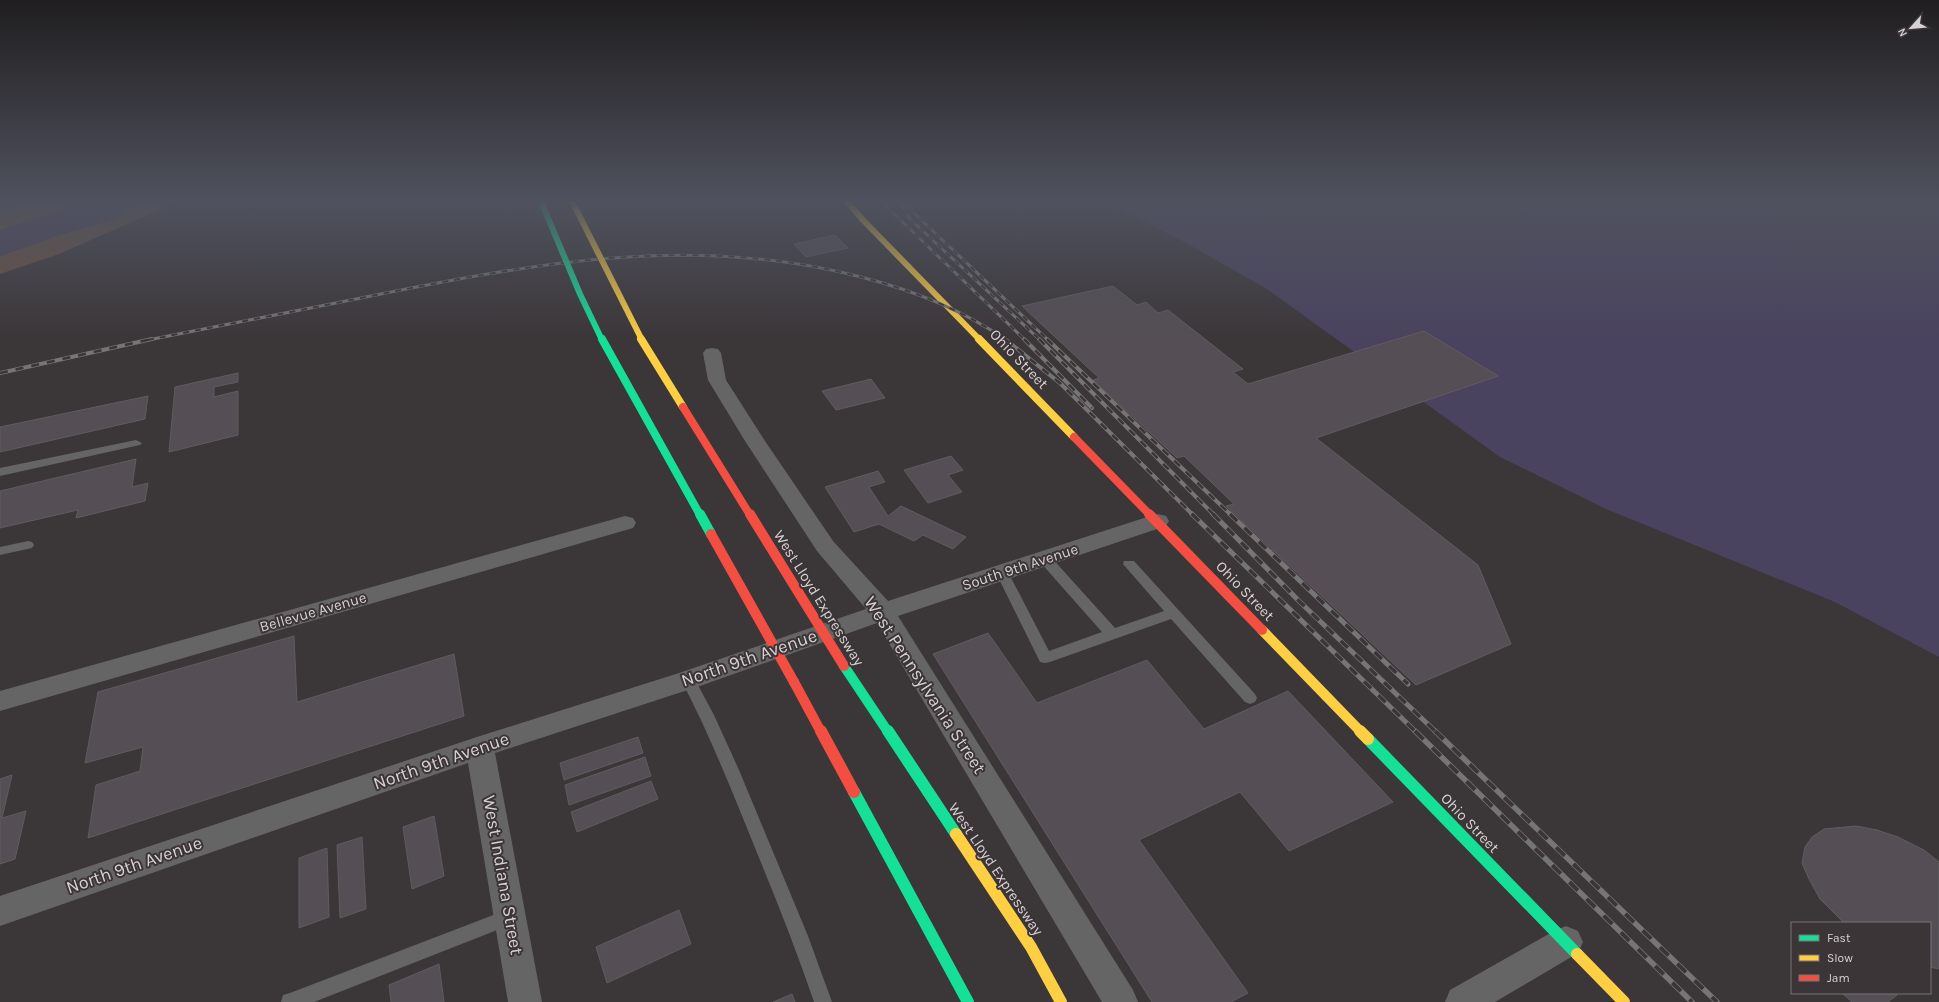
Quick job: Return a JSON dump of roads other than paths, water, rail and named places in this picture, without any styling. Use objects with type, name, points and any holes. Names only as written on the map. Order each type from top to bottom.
[{"type":"main road","points":[[560,246],[600,336],[794,682],[968,1002]]},
{"type":"main road","name":"West Lloyd Expressway","points":[[594,246],[646,348],[844,666],[1031,948],[1061,1002]]},
{"type":"main road","name":"Ohio Street","points":[[888,246],[1158,521],[1624,1002]]},
{"type":"street","name":"West Pennsylvania Street","points":[[712,353],[717,380],[755,441],[825,546],[883,612],[1121,1002]]},
{"type":"street","name":"South 9th Avenue","points":[[883,612],[1158,521]]},
{"type":"street","name":"Bellevue Avenue","points":[[0,701],[625,523]]},
{"type":"street","name":"North 9th Avenue","points":[[0,911],[480,747],[688,680],[883,612]]},
{"type":"street","name":"West Indiana Street","points":[[480,747],[526,1002]]},
{"type":"street","points":[[1462,1002],[1566,942]]},
{"type":"lane","points":[[0,472],[136,443]]},
{"type":"lane","points":[[0,551],[28,544]]},
{"type":"lane","points":[[1044,559],[1112,634]]},
{"type":"lane","points":[[1129,564],[1250,698]]},
{"type":"lane","points":[[1002,573],[1045,658],[1174,613]]},
{"type":"lane","points":[[688,680],[699,700],[744,802],[804,947],[823,1002]]},
{"type":"lane","points":[[290,1002],[510,917]]},
{"type":"railway","points":[[927,246],[1025,340]]},
{"type":"railway","points":[[939,246],[1040,340]]},
{"type":"railway","points":[[949,246],[1048,340]]},
{"type":"railway","points":[[148,340],[419,286],[482,275],[545,265],[608,258],[670,255],[733,257],[797,264],[861,277],[899,288],[955,310],[990,329],[1006,340]]},
{"type":"railway","points":[[0,373],[152,339]]},
{"type":"railway","points":[[1005,339],[1061,384],[1193,515]]},
{"type":"railway","points":[[1047,339],[1231,515]]},
{"type":"railway","points":[[1025,340],[1092,408]]},
{"type":"railway","points":[[1040,340],[1214,515]]},
{"type":"railway","points":[[1192,514],[1416,732]]},
{"type":"railway","points":[[1213,514],[1300,602],[1436,732]]},
{"type":"railway","points":[[1230,514],[1408,684]]},
{"type":"railway","points":[[1415,731],[1692,1002]]},
{"type":"railway","points":[[1435,731],[1717,1002]]}]
